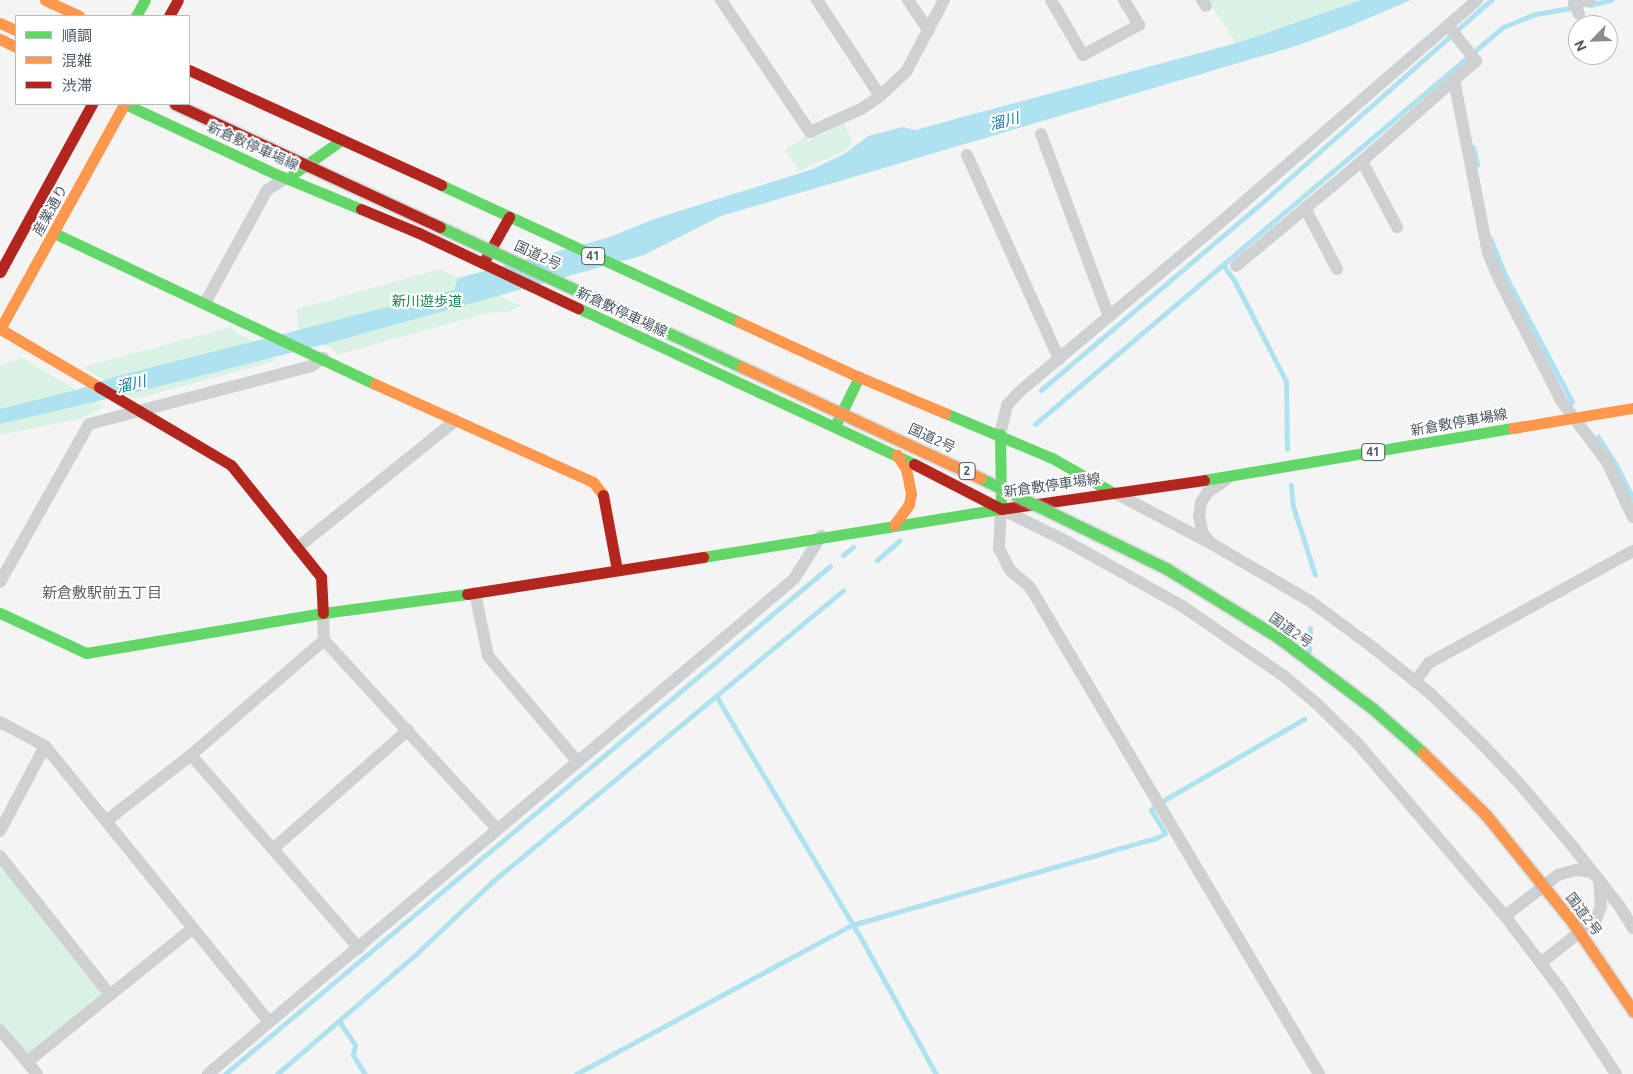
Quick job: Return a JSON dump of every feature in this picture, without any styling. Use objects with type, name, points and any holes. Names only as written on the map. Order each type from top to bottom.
[{"type":"main road","points":[[45,0],[77,15]]},
{"type":"main road","points":[[137,15],[145,0]]},
{"type":"main road","points":[[170,15],[178,0]]},
{"type":"main road","points":[[0,23],[15,30]]},
{"type":"main road","points":[[0,39],[15,46]]},
{"type":"main road","name":"新倉敷停車場線","points":[[190,70],[340,141],[859,377],[1000,434],[1052,458],[1112,492]]},
{"type":"main road","name":"産業通り","points":[[0,272],[91,105]]},
{"type":"main road","name":"産業通り","points":[[0,329],[124,105]]},
{"type":"main road","name":"新倉敷停車場線","points":[[127,105],[286,178],[419,233],[836,426],[897,455],[1001,509],[1235,475],[1633,408]]},
{"type":"main road","name":"国道2号","points":[[177,105],[970,473],[1167,569],[1279,638],[1372,708],[1427,757],[1486,815],[1573,923],[1633,1011]]},
{"type":"main road","points":[[286,178],[340,141]]},
{"type":"main road","points":[[483,263],[509,218]]},
{"type":"main road","points":[[54,233],[455,421],[593,482],[602,491],[617,570]]},
{"type":"main road","points":[[0,329],[231,465],[321,578],[323,613]]},
{"type":"main road","points":[[836,426],[859,377]]},
{"type":"main road","points":[[0,614],[78,651],[86,652],[323,613],[475,593],[822,536],[1001,509],[1000,434]]},
{"type":"main road","points":[[894,525],[909,504],[911,494],[906,469],[897,455]]},
{"type":"street","points":[[722,0],[810,132],[861,109],[880,96],[906,72],[944,0]]},
{"type":"street","points":[[817,0],[880,96]]},
{"type":"street","points":[[908,0],[929,31]]},
{"type":"street","points":[[1051,0],[1083,55],[1139,25],[1124,0]]},
{"type":"street","points":[[1000,434],[1007,405],[1109,317],[1453,32],[1477,0]]},
{"type":"street","points":[[1577,10],[1590,0]]},
{"type":"street","points":[[1236,266],[1476,61],[1453,32]]},
{"type":"street","points":[[1457,77],[1488,253],[1499,280],[1562,402],[1608,462],[1633,517]]},
{"type":"street","points":[[1041,134],[1109,317]]},
{"type":"street","points":[[967,155],[1059,359]]},
{"type":"street","points":[[1362,160],[1397,227]]},
{"type":"street","points":[[205,304],[267,190],[286,178]]},
{"type":"street","points":[[1305,208],[1338,269]]},
{"type":"street","points":[[0,582],[89,424],[312,366],[323,358]]},
{"type":"street","points":[[297,548],[455,421]]},
{"type":"street","points":[[1212,544],[1203,534],[1199,517],[1201,502],[1208,492],[1235,475]]},
{"type":"street","points":[[1112,492],[1212,544],[1310,601],[1376,649],[1415,682],[1489,751],[1520,784],[1596,876],[1633,928]]},
{"type":"street","points":[[1319,1074],[1030,587],[1010,570],[999,548],[1001,509],[1066,540],[1182,606],[1284,676],[1358,744],[1505,916],[1561,990],[1616,1074]]},
{"type":"street","points":[[208,1074],[794,579],[822,536]]},
{"type":"street","points":[[1415,682],[1429,663],[1633,551]]},
{"type":"street","points":[[475,593],[488,656],[578,762]]},
{"type":"street","points":[[323,613],[324,640],[497,829]]},
{"type":"street","points":[[106,821],[191,755],[324,640]]},
{"type":"street","points":[[0,722],[45,746],[270,1022]]},
{"type":"street","points":[[273,849],[408,730]]},
{"type":"street","points":[[0,831],[45,746]]},
{"type":"street","points":[[191,755],[359,948]]},
{"type":"street","points":[[0,856],[110,995]]},
{"type":"street","points":[[1505,916],[1558,876],[1576,870],[1596,876]]},
{"type":"street","points":[[1541,963],[1596,919],[1601,906],[1596,876]]},
{"type":"street","points":[[27,1062],[192,928]]},
{"type":"street","points":[[0,1030],[37,1074]]},
{"type":"green space","points":[[1208,0],[1361,0],[1236,43]]},
{"type":"green space","points":[[844,124],[853,143],[840,153],[799,171],[785,150],[806,136],[808,141]]},
{"type":"green space","name":"新川遊歩道","points":[[440,269],[521,306],[507,312],[487,313],[337,355],[332,348],[311,340],[298,326],[297,309]]},
{"type":"green space","points":[[231,327],[237,333],[260,345],[275,361],[135,399],[83,367]]},
{"type":"green space","points":[[22,358],[105,407],[83,418],[0,435],[0,366]]},
{"type":"green space","points":[[0,863],[105,995],[28,1058],[0,1024]]},
{"type":"water","name":"溜川","points":[[1361,0],[1411,0],[1353,25],[1296,46],[721,216],[644,255],[322,345],[0,424],[0,409],[76,390],[114,377],[454,290],[458,278],[607,238],[654,219],[813,169],[846,153],[868,136],[903,127],[915,130],[1240,42]]},
{"type":"waterway","points":[[1041,390],[1265,200],[1491,0]]},
{"type":"waterway","points":[[1589,5],[1611,0]]},
{"type":"waterway","points":[[1035,424],[1503,27],[1536,14],[1576,7]]},
{"type":"waterway","points":[[1473,147],[1477,165]]},
{"type":"waterway","points":[[1490,238],[1504,273],[1572,402]]},
{"type":"waterway","points":[[1223,265],[1234,280],[1286,381],[1287,449]]},
{"type":"waterway","points":[[1598,437],[1616,465],[1633,499]]},
{"type":"waterway","points":[[1291,485],[1293,506],[1315,575]]},
{"type":"waterway","points":[[877,560],[900,540]]},
{"type":"waterway","points":[[843,555],[853,547]]},
{"type":"waterway","points":[[225,1074],[830,566]]},
{"type":"waterway","points":[[277,1074],[415,955],[493,881],[843,590]]},
{"type":"waterway","points":[[1309,651],[1310,628]]},
{"type":"waterway","points":[[716,696],[863,942],[936,1074]]},
{"type":"waterway","points":[[576,1074],[852,925],[1156,838],[1165,833],[1151,810],[1166,799],[1304,719]]},
{"type":"waterway","points":[[339,1021],[355,1045],[353,1055],[365,1074]]},
{"type":"traffic: fast","points":[[137,15],[145,0]]},
{"type":"traffic: fast","points":[[127,105],[276,174],[361,209]]},
{"type":"traffic: fast","points":[[293,174],[340,141]]},
{"type":"traffic: fast","points":[[441,185],[739,322]]},
{"type":"traffic: fast","points":[[440,227],[742,367]]},
{"type":"traffic: fast","points":[[54,233],[375,384]]},
{"type":"traffic: fast","points":[[578,308],[914,464]]},
{"type":"traffic: fast","points":[[835,426],[859,377]]},
{"type":"traffic: fast","points":[[945,413],[1052,458],[1112,492]]},
{"type":"traffic: fast","points":[[1204,480],[1513,428]]},
{"type":"traffic: fast","points":[[1000,434],[1001,504]]},
{"type":"traffic: fast","points":[[980,478],[1167,569],[1279,638],[1372,708],[1423,753]]},
{"type":"traffic: fast","points":[[703,557],[1001,509]]},
{"type":"traffic: fast","points":[[0,613],[86,653],[323,613],[467,594]]},
{"type":"traffic: slow","points":[[45,0],[77,15]]},
{"type":"traffic: slow","points":[[0,23],[15,30]]},
{"type":"traffic: slow","points":[[0,39],[15,46]]},
{"type":"traffic: slow","points":[[99,387],[0,329],[123,105]]},
{"type":"traffic: slow","points":[[739,322],[852,374],[945,413]]},
{"type":"traffic: slow","points":[[742,367],[980,478]]},
{"type":"traffic: slow","points":[[375,384],[593,482],[603,495]]},
{"type":"traffic: slow","points":[[1513,428],[1633,408]]},
{"type":"traffic: slow","points":[[894,525],[909,504],[911,494],[906,469],[897,455]]},
{"type":"traffic: slow","points":[[1423,753],[1486,815],[1573,923],[1633,1011]]},
{"type":"traffic: jam","points":[[170,15],[178,0]]},
{"type":"traffic: jam","points":[[190,70],[441,185]]},
{"type":"traffic: jam","points":[[0,272],[91,105]]},
{"type":"traffic: jam","points":[[177,105],[440,227]]},
{"type":"traffic: jam","points":[[361,209],[419,233],[578,308]]},
{"type":"traffic: jam","points":[[483,263],[509,217]]},
{"type":"traffic: jam","points":[[99,387],[231,465],[321,577],[323,613]]},
{"type":"traffic: jam","points":[[914,464],[1001,509],[1204,480]]},
{"type":"traffic: jam","points":[[603,495],[617,570]]},
{"type":"traffic: jam","points":[[467,594],[703,557]]},
{"type":"district","name":"新倉敷駅前五丁目","points":[[102,593]]}]
